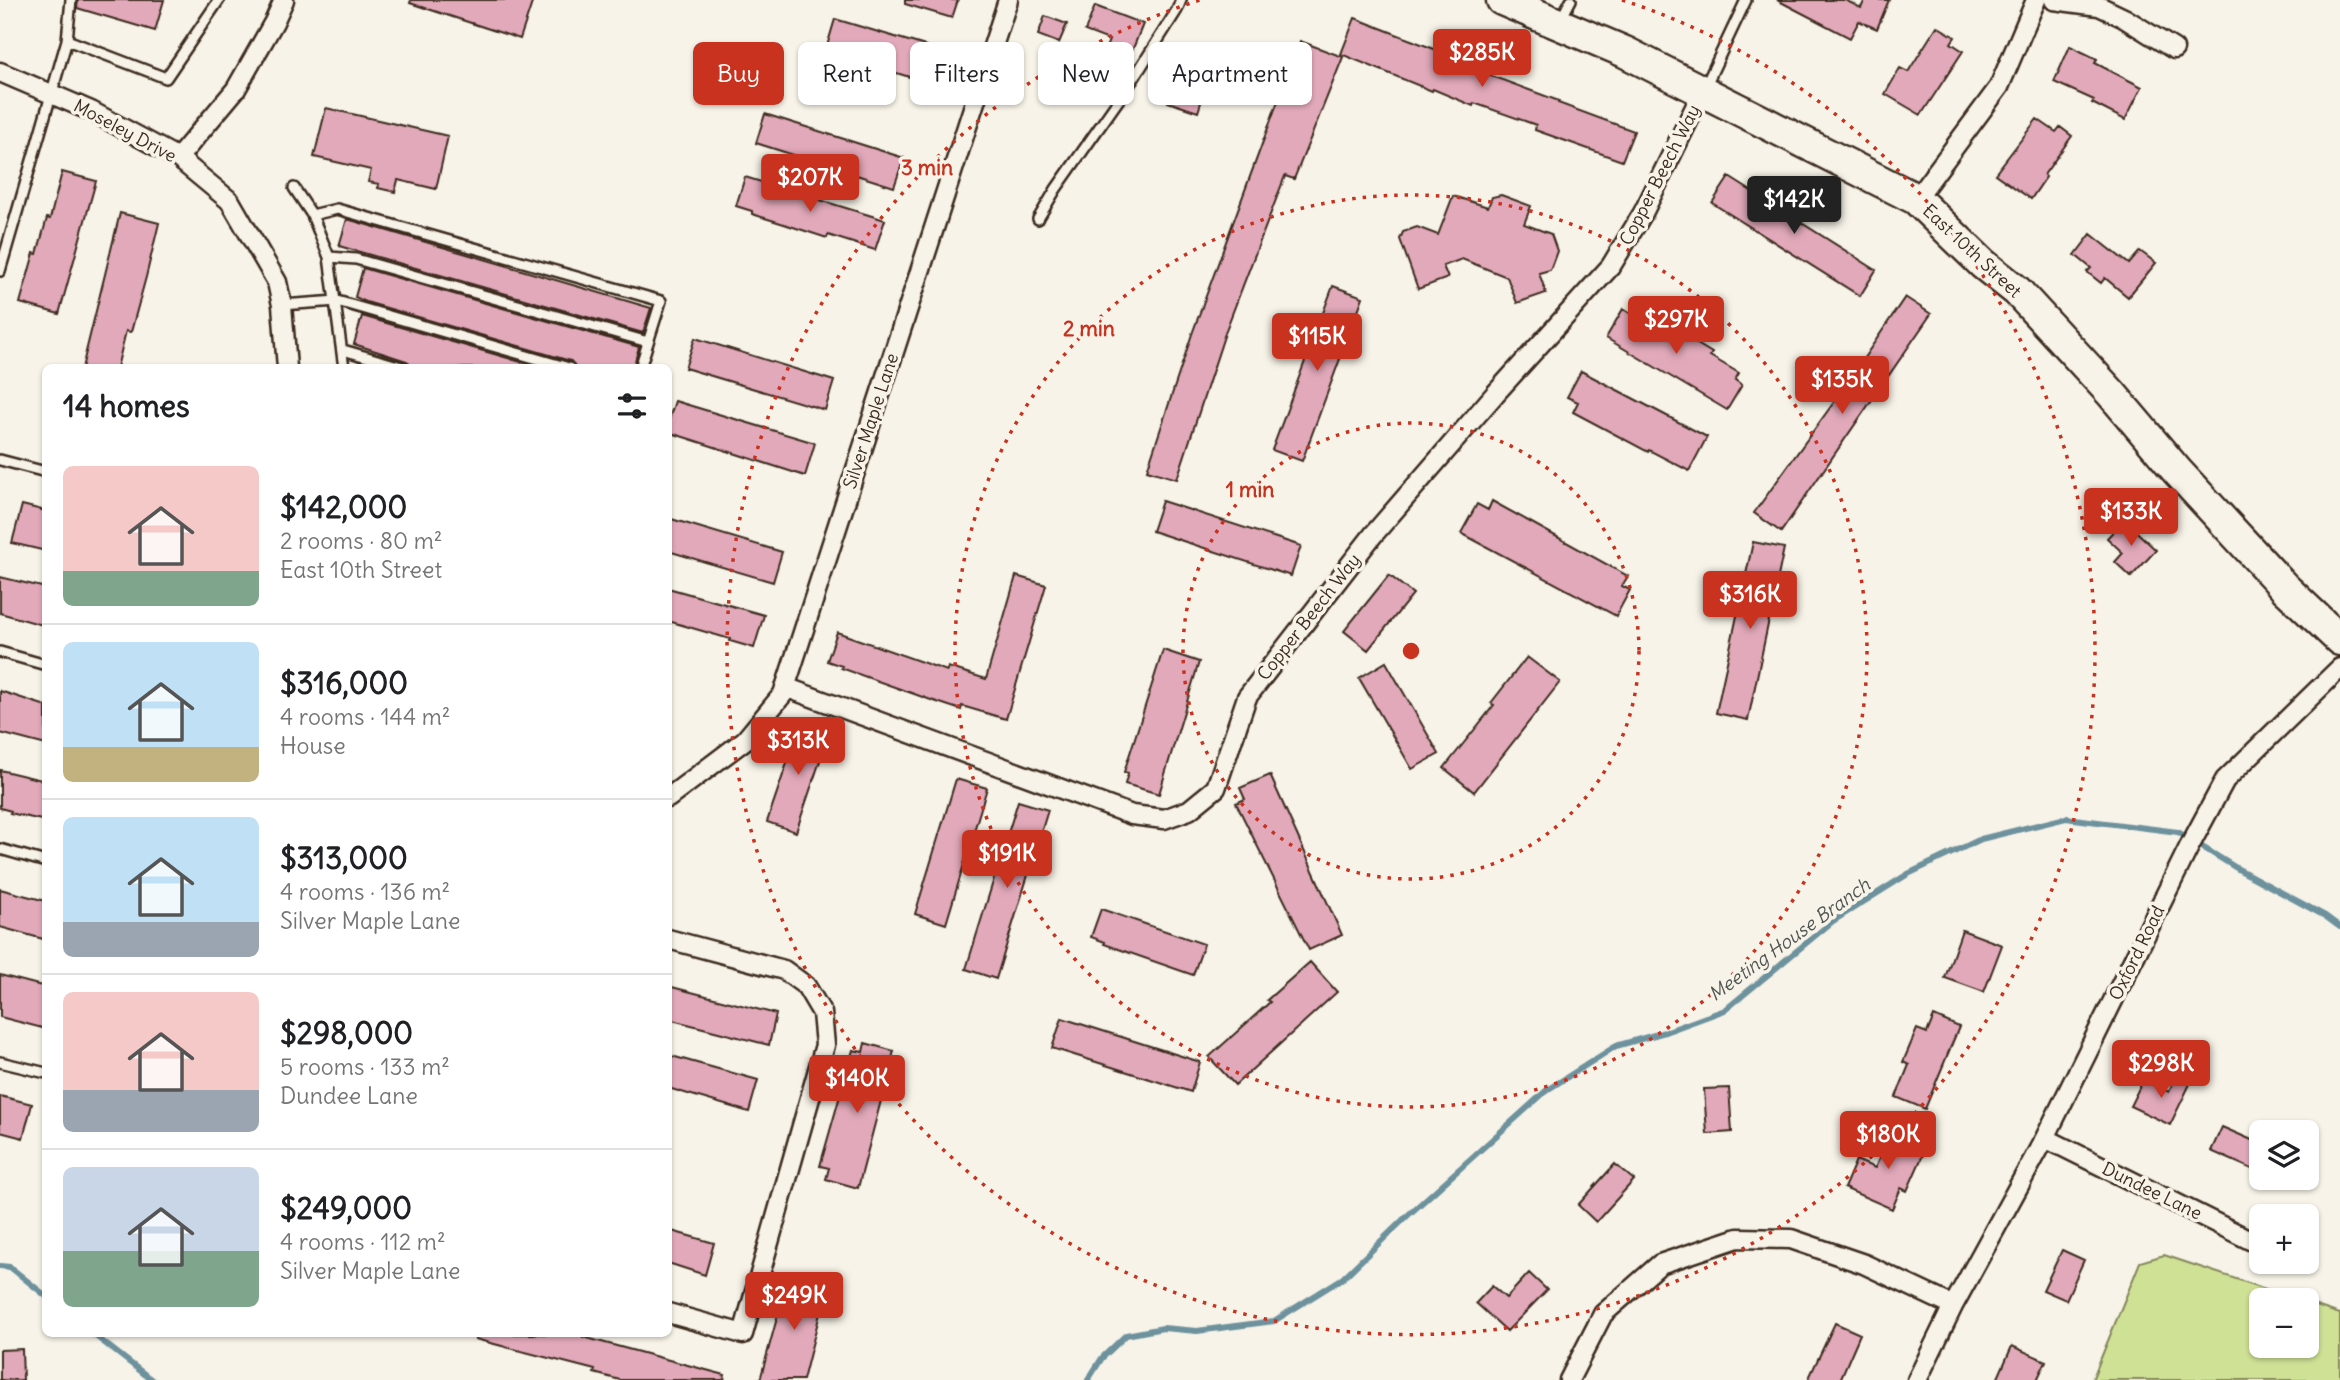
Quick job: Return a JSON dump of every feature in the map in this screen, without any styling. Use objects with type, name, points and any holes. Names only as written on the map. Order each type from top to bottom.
[{"type":"main road","name":"East 10th Street","points":[[1502,0],[1565,12],[1625,52],[1916,199],[1983,264],[2017,291],[2285,588],[2340,640]]},
{"type":"street","points":[[178,158],[236,89],[284,0]]},
{"type":"street","name":"Silver Maple Lane","points":[[672,795],[746,740],[783,694],[1008,0]]},
{"type":"street","points":[[1916,199],[1999,87],[2036,0]]},
{"type":"street","points":[[2054,0],[2099,6],[2174,49]]},
{"type":"street","name":"Moseley Drive","points":[[0,72],[91,111],[178,158],[230,201],[277,282],[282,305],[287,364]]},
{"type":"street","name":"Copper Beech Way","points":[[785,687],[1132,815],[1164,819],[1189,810],[1216,788],[1247,697],[1255,686],[1373,535],[1611,266],[1643,213],[1703,92]]},
{"type":"street","name":"Oxford Road","points":[[1917,1380],[1953,1306],[2045,1138],[2204,817],[2225,780],[2340,668]]},
{"type":"street","points":[[672,940],[784,970],[806,986],[822,1013],[825,1045],[743,1334],[672,1314]]},
{"type":"street","name":"Dundee Lane","points":[[2045,1138],[2249,1240]]},
{"type":"street","points":[[1569,1380],[1603,1314],[1660,1264],[1738,1238],[1791,1239],[1864,1264],[1953,1306]]},
{"type":"lane","points":[[0,271],[67,40],[71,0]]},
{"type":"lane","points":[[67,40],[166,78],[219,0]]},
{"type":"lane","points":[[1038,219],[1063,177],[1134,78],[1181,0]]},
{"type":"lane","points":[[1703,92],[1744,3],[1734,0]]},
{"type":"lane","points":[[294,188],[312,215],[329,257],[344,364]]},
{"type":"lane","points":[[312,215],[337,209],[661,301],[641,364]]},
{"type":"lane","points":[[329,257],[356,259],[648,342]]},
{"type":"lane","points":[[282,305],[337,301],[555,364]]},
{"type":"lane","points":[[343,350],[391,364]]},
{"type":"lane","points":[[0,460],[42,471]]},
{"type":"lane","points":[[0,652],[42,664]]},
{"type":"lane","points":[[0,849],[42,861]]},
{"type":"lane","points":[[0,1062],[42,1072]]},
{"type":"green space","points":[[2164,1255],[2263,1288],[2249,1288],[2249,1358],[2319,1358],[2319,1307],[2340,1314],[2340,1380],[2092,1380],[2140,1262]]},
{"type":"building","points":[[78,0],[164,0],[155,31],[77,8]]},
{"type":"building","points":[[411,0],[533,0],[520,39],[410,3]]},
{"type":"building","points":[[905,0],[958,0],[952,18],[905,4]]},
{"type":"building","points":[[1777,0],[1845,0],[1861,8],[1865,0],[1889,0],[1877,29],[1859,21],[1850,38]]},
{"type":"building","points":[[1095,6],[1143,24],[1134,46],[1134,42],[1108,42],[1109,40],[1085,31]]},
{"type":"building","points":[[1045,16],[1067,24],[1059,42],[1038,35]]},
{"type":"building","points":[[1355,18],[1488,70],[1486,74],[1634,131],[1622,161],[1535,130],[1536,125],[1474,103],[1473,106],[1341,54]]},
{"type":"building","points":[[835,19],[912,42],[910,77],[896,73],[896,42],[828,42]]},
{"type":"building","points":[[1937,26],[1955,37],[1951,43],[1963,51],[1921,115],[1885,94],[1900,68],[1908,72]]},
{"type":"building","points":[[1312,45],[1343,57],[1294,179],[1285,176],[1226,330],[1177,479],[1147,470],[1192,334],[1276,105],[1312,105]]},
{"type":"building","points":[[2070,46],[2097,59],[2095,63],[2142,87],[2125,120],[2092,103],[2094,100],[2054,82]]},
{"type":"building","points":[[1177,105],[1200,105],[1198,112]]},
{"type":"building","points":[[326,108],[448,136],[436,189],[398,180],[395,192],[378,188],[379,184],[368,182],[371,170],[314,157]]},
{"type":"building","points":[[765,114],[904,158],[894,187],[756,143]]},
{"type":"building","points":[[2037,119],[2056,132],[2060,127],[2072,136],[2044,175],[2046,177],[2031,199],[1995,174]]},
{"type":"building","points":[[62,172],[96,181],[59,314],[20,303],[34,253],[37,254],[47,218],[50,219]]},
{"type":"building","points":[[745,177],[885,220],[875,250],[828,235],[827,238],[752,214],[752,211],[736,206]]},
{"type":"building","points":[[1729,177],[1876,270],[1860,296],[1712,203]]},
{"type":"building","points":[[1501,195],[1531,206],[1524,224],[1551,234],[1557,251],[1550,270],[1539,273],[1546,293],[1517,303],[1507,277],[1462,259],[1443,266],[1448,278],[1418,289],[1400,239],[1403,232],[1417,227],[1438,235],[1453,196],[1488,207],[1492,197]]},
{"type":"building","points":[[120,213],[159,223],[131,332],[126,331],[118,364],[83,364]]},
{"type":"building","points":[[347,219],[651,308],[643,333],[339,246]]},
{"type":"building","points":[[2091,234],[2129,264],[2140,251],[2156,263],[2128,297],[2105,278],[2101,283],[2087,272],[2091,268],[2075,255]]},
{"type":"building","points":[[363,268],[639,347],[634,364],[573,364],[571,361],[355,297]]},
{"type":"building","points":[[1333,286],[1363,297],[1302,461],[1272,450]]},
{"type":"building","points":[[1905,297],[1931,314],[1781,532],[1754,513],[1837,398]]},
{"type":"building","points":[[1638,308],[1712,353],[1710,356],[1739,373],[1735,380],[1742,385],[1727,410],[1606,338],[1623,309],[1633,315]]},
{"type":"building","points":[[362,316],[528,364],[409,364],[354,344]]},
{"type":"building","points":[[695,338],[834,381],[825,410],[685,368]]},
{"type":"building","points":[[1581,371],[1707,437],[1689,471],[1573,412],[1578,402],[1567,397]]},
{"type":"building","points":[[675,401],[815,443],[805,476],[672,433],[672,410]]},
{"type":"building","points":[[1162,501],[1301,546],[1291,576],[1152,531]]},
{"type":"building","points":[[1492,501],[1628,576],[1622,586],[1630,590],[1616,616],[1461,533],[1477,504],[1488,510]]},
{"type":"building","points":[[22,505],[42,510],[42,550],[12,543]]},
{"type":"building","points":[[672,519],[782,552],[773,582],[672,552]]},
{"type":"building","points":[[2124,520],[2156,550],[2131,577],[2115,562],[2123,553],[2107,538]]},
{"type":"building","points":[[1753,542],[1784,548],[1748,720],[1716,713]]},
{"type":"building","points":[[1389,575],[1413,594],[1368,650],[1344,631]]},
{"type":"building","points":[[1016,576],[1046,585],[1006,719],[962,706],[961,710],[827,661],[837,632],[947,671],[948,667],[986,679]]},
{"type":"building","points":[[0,577],[42,587],[42,625],[0,613]]},
{"type":"building","points":[[672,589],[764,615],[754,648],[672,622]]},
{"type":"building","points":[[1163,650],[1199,662],[1159,794],[1125,784],[1128,773],[1124,772]]},
{"type":"building","points":[[1527,657],[1560,682],[1474,792],[1444,768],[1494,705],[1491,703]]},
{"type":"building","points":[[1386,662],[1439,754],[1412,769],[1359,678]]},
{"type":"building","points":[[0,691],[42,705],[42,744],[0,733]]},
{"type":"building","points":[[801,722],[830,731],[796,832],[767,822]]},
{"type":"building","points":[[0,770],[42,780],[42,820],[0,808]]},
{"type":"building","points":[[1270,775],[1342,935],[1309,950],[1236,803],[1245,799],[1240,788]]},
{"type":"building","points":[[956,779],[987,788],[946,924],[915,914]]},
{"type":"building","points":[[1018,801],[1048,810],[996,979],[966,969]]},
{"type":"building","points":[[0,889],[42,900],[42,939],[0,927]]},
{"type":"building","points":[[1101,909],[1204,944],[1193,975],[1091,937]]},
{"type":"building","points":[[1962,930],[2002,945],[1984,992],[1945,978]]},
{"type":"building","points":[[1310,962],[1337,992],[1235,1085],[1209,1057]]},
{"type":"building","points":[[0,975],[42,986],[42,1028],[0,1017]]},
{"type":"building","points":[[672,987],[776,1014],[769,1045],[672,1020]]},
{"type":"building","points":[[1934,1016],[1959,1027],[1925,1109],[1896,1097],[1909,1065],[1903,1062],[1917,1029],[1927,1033]]},
{"type":"building","points":[[1062,1018],[1200,1062],[1191,1092],[1052,1048]]},
{"type":"building","points":[[865,1043],[894,1051],[858,1188],[826,1179],[829,1168],[820,1166],[853,1050],[863,1052]]},
{"type":"building","points":[[672,1056],[758,1080],[749,1112],[672,1089]]},
{"type":"building","points":[[2177,1075],[2191,1082],[2170,1125],[2130,1106],[2143,1080],[2169,1092]]},
{"type":"building","points":[[1729,1088],[1732,1132],[1707,1134],[1704,1089]]},
{"type":"building","points":[[0,1096],[32,1104],[23,1138],[0,1132]]},
{"type":"building","points":[[2222,1127],[2249,1139],[2249,1168],[2211,1151]]},
{"type":"building","points":[[1892,1130],[1927,1146],[1907,1191],[1901,1188],[1892,1209],[1844,1188],[1856,1160],[1875,1168]]},
{"type":"building","points":[[1615,1164],[1634,1180],[1596,1222],[1578,1205]]},
{"type":"building","points":[[672,1231],[714,1243],[705,1275],[672,1264]]},
{"type":"building","points":[[2062,1250],[2084,1260],[2066,1300],[2043,1290]]},
{"type":"building","points":[[1529,1273],[1547,1290],[1507,1331],[1476,1303],[1492,1286],[1506,1298]]},
{"type":"building","points":[[797,1278],[827,1286],[803,1380],[760,1380],[786,1285],[795,1288]]},
{"type":"building","points":[[1835,1323],[1860,1334],[1840,1380],[1808,1380]]},
{"type":"building","points":[[583,1337],[725,1375],[724,1380],[620,1380],[594,1373],[595,1370],[475,1339]]},
{"type":"building","points":[[2012,1346],[2046,1361],[2037,1380],[1997,1380]]},
{"type":"building","points":[[22,1349],[23,1380],[0,1380],[0,1350]]},
{"type":"waterway","name":"Meeting House Branch","points":[[1088,1380],[1102,1358],[1126,1335],[1163,1328],[1197,1331],[1274,1321],[1343,1278],[1406,1217],[1547,1090],[1616,1046],[1725,1010],[1833,921],[1908,874],[1981,839],[2066,818],[2178,832],[2340,927]]},
{"type":"waterway","points":[[0,1266],[10,1267],[42,1293]]},
{"type":"waterway","points":[[97,1337],[152,1380]]}]
